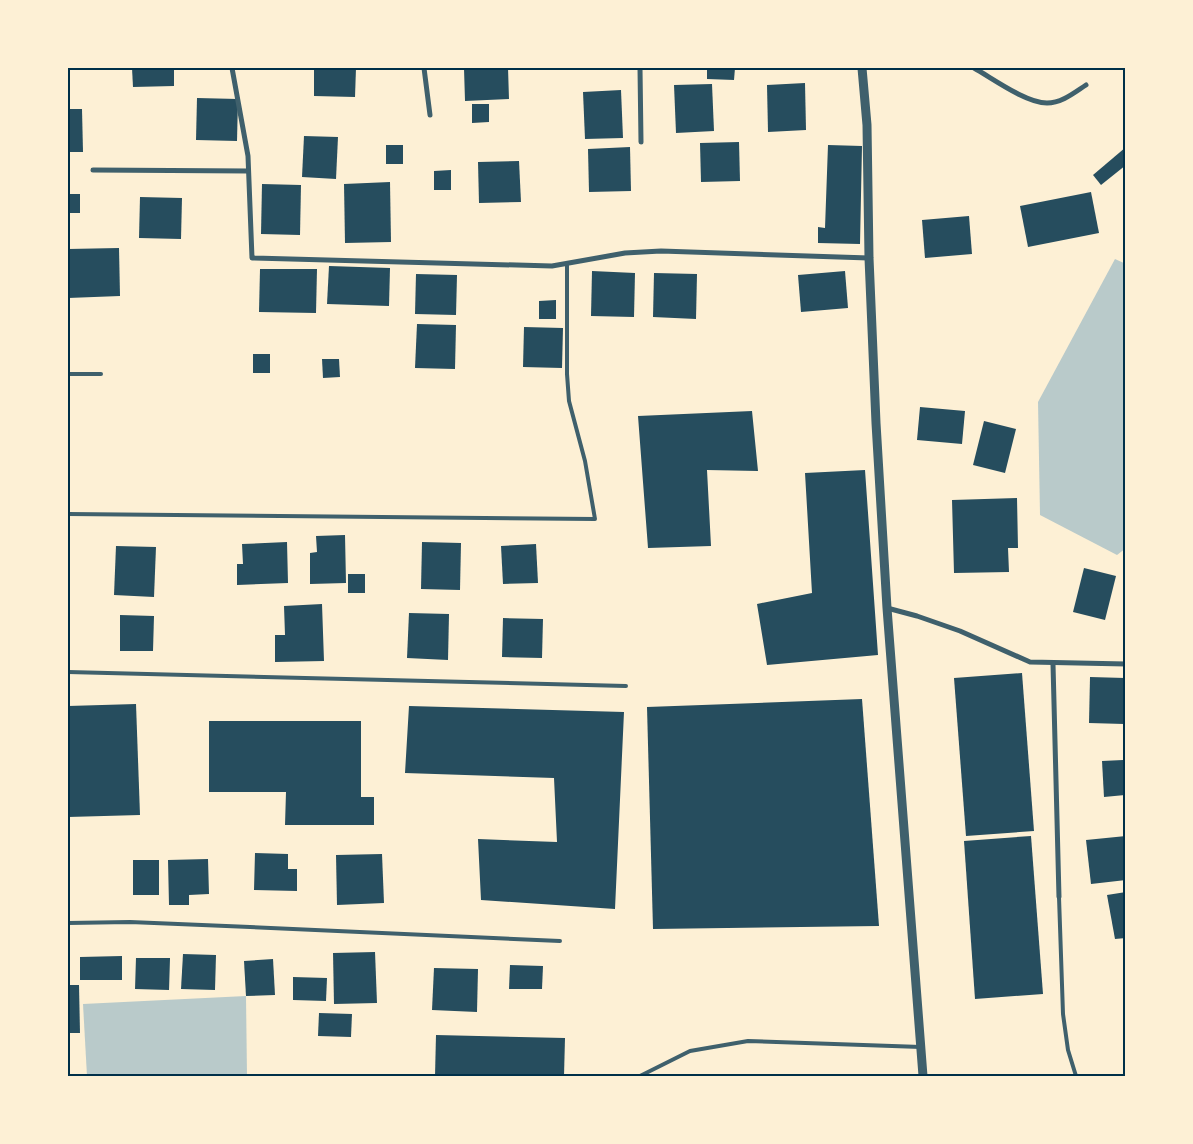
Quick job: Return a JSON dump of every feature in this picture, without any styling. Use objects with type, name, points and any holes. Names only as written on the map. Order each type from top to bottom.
[{"type":"street","points":[[232,68],[245,136],[252,258],[552,266],[625,254],[661,251],[869,258]]},
{"type":"street","points":[[424,68],[430,115]]},
{"type":"street","points":[[640,68],[641,142]]},
{"type":"street","points":[[862,68],[867,125],[869,258],[876,433],[923,1076]]},
{"type":"street","points":[[974,68],[1028,98],[1048,103],[1066,98],[1086,85]]},
{"type":"street","points":[[93,170],[248,171]]},
{"type":"street","points":[[888,608],[960,631],[1030,662],[1053,664],[1126,664]]},
{"type":"street","points":[[1053,664],[1059,897]]},
{"type":"lane","points":[[68,514],[595,519],[584,460],[569,401],[567,374],[568,264]]},
{"type":"lane","points":[[68,374],[101,374]]},
{"type":"lane","points":[[68,672],[626,686]]},
{"type":"lane","points":[[1059,897],[1062,1014],[1068,1050],[1076,1076]]},
{"type":"lane","points":[[68,922],[130,922],[560,941]]},
{"type":"lane","points":[[640,1076],[690,1050],[748,1041],[921,1047]]},
{"type":"shaded area","points":[[1115,259],[1126,264],[1126,548],[1117,555],[1040,515],[1038,402]]},
{"type":"shaded area","points":[[246,996],[247,1076],[87,1076],[83,1004]]},
{"type":"building","points":[[132,68],[174,68],[174,86],[133,87]]},
{"type":"building","points":[[314,68],[356,68],[355,97],[314,96]]},
{"type":"building","points":[[464,68],[508,68],[509,99],[465,101]]},
{"type":"building","points":[[707,68],[735,68],[734,80],[707,79]]},
{"type":"building","points":[[805,83],[806,130],[768,132],[767,85]]},
{"type":"building","points":[[712,84],[714,131],[676,133],[674,85]]},
{"type":"building","points":[[621,90],[623,138],[585,139],[583,92]]},
{"type":"building","points":[[197,98],[238,99],[237,141],[196,140]]},
{"type":"building","points":[[472,104],[489,104],[489,122],[472,123]]},
{"type":"building","points":[[68,109],[82,109],[83,152],[68,152]]},
{"type":"building","points":[[304,136],[338,137],[336,179],[302,177]]},
{"type":"building","points":[[739,142],[740,181],[701,182],[700,143]]},
{"type":"building","points":[[386,145],[403,145],[403,164],[386,164]]},
{"type":"building","points":[[828,145],[862,146],[860,244],[818,243],[818,227],[825,228]]},
{"type":"building","points":[[630,147],[631,191],[589,192],[588,149]]},
{"type":"building","points":[[1126,147],[1126,165],[1101,185],[1093,175]]},
{"type":"building","points":[[519,161],[521,202],[479,203],[478,162]]},
{"type":"building","points":[[451,170],[451,190],[434,190],[434,171]]},
{"type":"building","points":[[390,182],[391,242],[345,243],[344,184]]},
{"type":"building","points":[[262,184],[301,185],[300,235],[261,234]]},
{"type":"building","points":[[1091,192],[1099,233],[1028,247],[1020,206]]},
{"type":"building","points":[[68,194],[80,194],[80,213],[68,213]]},
{"type":"building","points":[[140,197],[182,198],[181,239],[139,238]]},
{"type":"building","points":[[969,216],[972,254],[925,258],[922,220]]},
{"type":"building","points":[[119,248],[120,296],[68,298],[68,249]]},
{"type":"building","points":[[329,266],[390,268],[389,306],[327,304]]},
{"type":"building","points":[[260,269],[317,269],[316,313],[259,312]]},
{"type":"building","points":[[592,271],[635,273],[634,317],[591,316]]},
{"type":"building","points":[[845,271],[848,308],[801,312],[798,275]]},
{"type":"building","points":[[654,273],[697,274],[696,319],[653,317]]},
{"type":"building","points":[[416,274],[457,275],[456,315],[415,314]]},
{"type":"building","points":[[556,300],[556,319],[539,319],[539,301]]},
{"type":"building","points":[[417,324],[456,325],[455,369],[415,368]]},
{"type":"building","points":[[524,327],[563,328],[562,368],[523,367]]},
{"type":"building","points":[[253,354],[270,354],[270,373],[253,373]]},
{"type":"building","points":[[322,359],[339,359],[340,377],[323,378]]},
{"type":"building","points":[[920,407],[965,411],[962,444],[917,440]]},
{"type":"building","points":[[752,411],[758,471],[707,470],[711,546],[648,548],[638,416]]},
{"type":"building","points":[[984,421],[1016,429],[1005,473],[973,465]]},
{"type":"building","points":[[865,470],[878,655],[767,665],[757,604],[812,593],[805,473]]},
{"type":"building","points":[[1017,498],[1018,548],[1008,548],[1009,572],[954,573],[952,500]]},
{"type":"building","points":[[345,535],[346,583],[310,584],[310,553],[317,552],[316,536]]},
{"type":"building","points":[[287,542],[288,583],[237,585],[237,564],[243,564],[242,544]]},
{"type":"building","points":[[422,542],[461,543],[460,590],[421,589]]},
{"type":"building","points":[[536,544],[538,583],[503,584],[501,546]]},
{"type":"building","points":[[116,546],[156,547],[154,597],[114,595]]},
{"type":"building","points":[[1084,568],[1116,576],[1105,620],[1073,612]]},
{"type":"building","points":[[348,574],[365,574],[365,593],[348,593]]},
{"type":"building","points":[[322,604],[324,661],[275,662],[275,635],[285,635],[284,606]]},
{"type":"building","points":[[409,613],[449,614],[448,660],[407,658]]},
{"type":"building","points":[[120,615],[154,616],[153,651],[120,651]]},
{"type":"building","points":[[503,618],[543,619],[542,658],[502,657]]},
{"type":"building","points":[[1022,673],[1034,831],[966,836],[954,678]]},
{"type":"building","points":[[1090,677],[1125,678],[1124,724],[1089,723]]},
{"type":"building","points":[[862,699],[879,926],[653,929],[647,707]]},
{"type":"building","points":[[136,704],[140,815],[68,817],[68,706]]},
{"type":"building","points":[[409,706],[624,712],[615,909],[481,900],[478,839],[557,842],[554,778],[405,773]]},
{"type":"building","points":[[209,721],[361,721],[361,797],[374,797],[374,825],[285,825],[286,792],[209,792]]},
{"type":"building","points":[[1123,760],[1125,795],[1104,797],[1102,761]]},
{"type":"building","points":[[1031,836],[1043,994],[975,999],[964,841]]},
{"type":"building","points":[[1126,836],[1126,880],[1091,884],[1086,840]]},
{"type":"building","points":[[255,853],[288,854],[288,869],[297,869],[297,891],[254,890]]},
{"type":"building","points":[[382,854],[384,903],[337,905],[336,855]]},
{"type":"building","points":[[208,859],[209,894],[189,895],[189,905],[169,905],[168,860]]},
{"type":"building","points":[[133,860],[159,860],[159,895],[133,895]]},
{"type":"building","points":[[1126,892],[1126,938],[1115,939],[1107,895]]},
{"type":"building","points":[[375,952],[377,1003],[334,1004],[333,953]]},
{"type":"building","points":[[183,954],[216,955],[215,990],[181,989]]},
{"type":"building","points":[[122,956],[122,980],[80,980],[80,957]]},
{"type":"building","points":[[136,958],[170,958],[169,990],[135,989]]},
{"type":"building","points":[[273,959],[275,995],[246,996],[244,961]]},
{"type":"building","points":[[510,965],[543,966],[542,989],[509,989]]},
{"type":"building","points":[[434,968],[478,969],[477,1012],[432,1010]]},
{"type":"building","points":[[293,977],[327,978],[326,1001],[293,1000]]},
{"type":"building","points":[[68,985],[79,985],[80,1033],[68,1033]]},
{"type":"building","points":[[319,1013],[352,1014],[351,1037],[318,1036]]},
{"type":"building","points":[[436,1035],[565,1038],[564,1076],[435,1076]]}]
